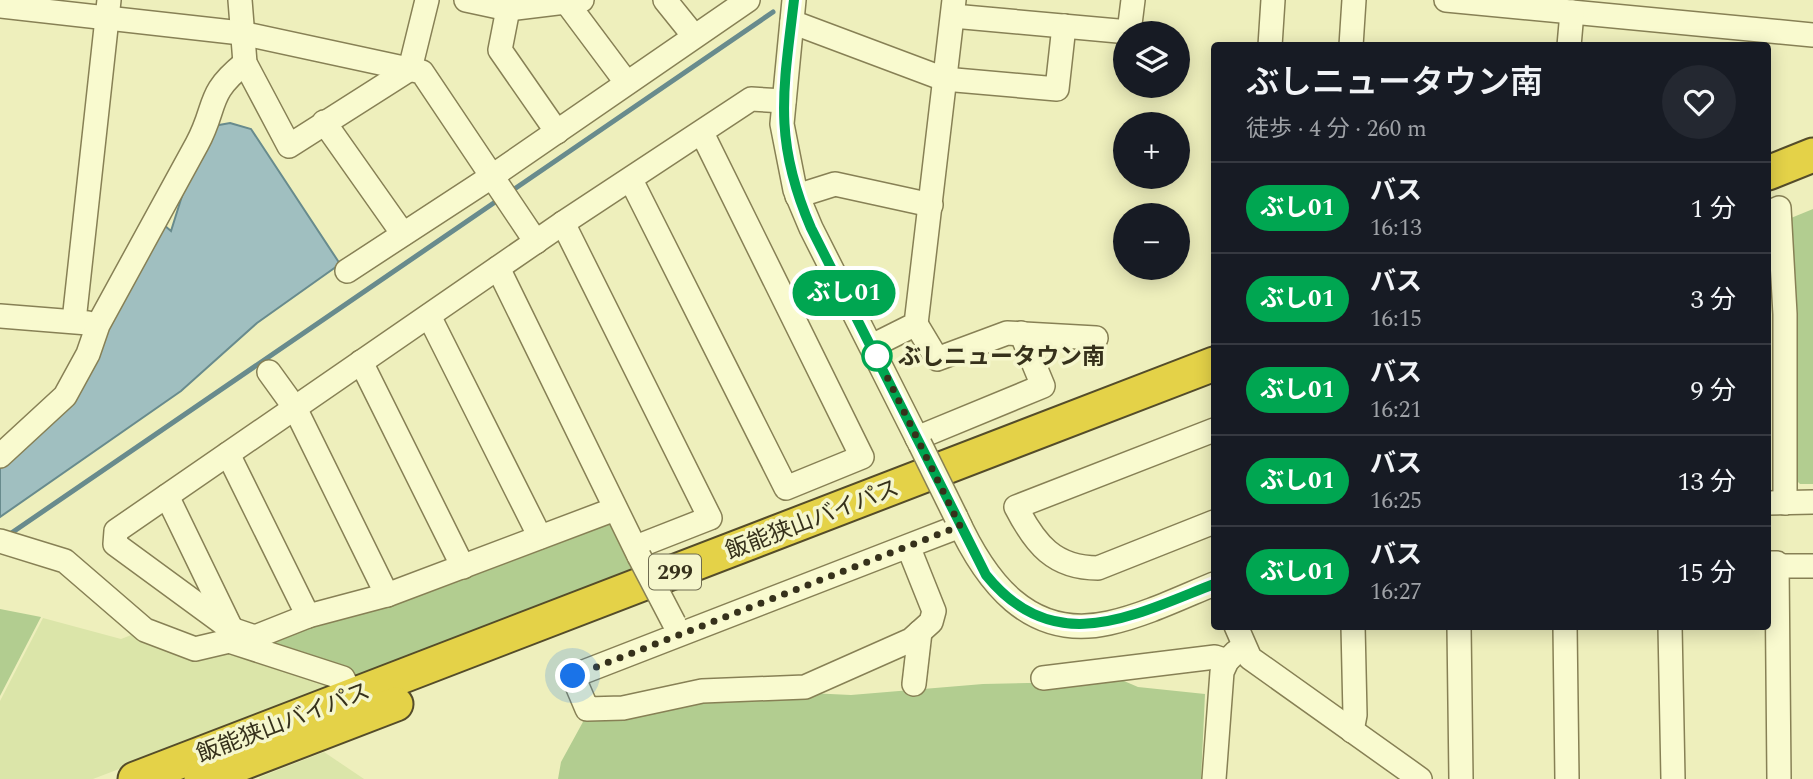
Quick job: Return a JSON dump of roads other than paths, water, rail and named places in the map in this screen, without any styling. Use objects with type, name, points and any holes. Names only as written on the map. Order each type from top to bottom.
[{"type":"highway","points":[[1771,150],[1813,133]]},
{"type":"highway","points":[[1771,172],[1813,155]]},
{"type":"highway","name":"飯能狭山バイパス","points":[[135,779],[1211,365]]},
{"type":"highway","name":"飯能狭山バイパス","points":[[201,779],[1211,388]]},
{"type":"street","points":[[240,0],[245,63],[289,146],[410,69],[426,0]]},
{"type":"street","points":[[466,0],[508,9],[574,1],[626,82]]},
{"type":"street","points":[[665,0],[694,36]]},
{"type":"street","points":[[1096,338],[1021,333],[995,335],[937,359],[916,324],[953,8],[1064,26],[1129,32],[1133,0]]},
{"type":"street","points":[[1270,42],[1273,0]]},
{"type":"street","points":[[1350,42],[1354,0]]},
{"type":"street","points":[[1446,0],[1646,10],[1813,36]]},
{"type":"street","points":[[347,271],[403,234],[498,189],[557,132],[742,2]]},
{"type":"street","points":[[0,6],[108,9],[241,33],[422,72],[536,242]]},
{"type":"street","points":[[1569,8],[1569,42]]},
{"type":"street","points":[[74,321],[108,9]]},
{"type":"street","points":[[508,9],[500,50],[557,132]]},
{"type":"street","points":[[1064,26],[1057,89],[944,79],[793,11],[784,100],[784,145],[797,195],[958,522],[986,575],[998,589],[1022,608],[1055,622],[1083,626],[1108,624],[1211,585]]},
{"type":"street","points":[[0,456],[65,396],[88,354],[98,325],[200,138],[215,94],[223,81],[245,63]]},
{"type":"street","points":[[615,509],[387,596],[308,616],[255,637],[231,629],[115,544],[116,531],[564,223],[751,99],[784,100]]},
{"type":"street","points":[[324,122],[403,234]]},
{"type":"street","points":[[631,180],[786,488],[862,457],[702,133]]},
{"type":"street","points":[[797,195],[835,184],[931,205]]},
{"type":"street","points":[[1771,212],[1779,208],[1785,314],[1776,398],[1776,503],[1813,502]]},
{"type":"street","points":[[564,223],[710,518],[637,552]]},
{"type":"street","points":[[498,268],[615,509],[677,629]]},
{"type":"street","points":[[0,316],[98,325]]},
{"type":"street","points":[[429,316],[540,537]]},
{"type":"street","points":[[872,346],[916,324]]},
{"type":"street","points":[[919,441],[1043,386],[1021,333]]},
{"type":"street","points":[[361,362],[463,567]]},
{"type":"street","points":[[269,372],[295,408],[387,596]]},
{"type":"street","points":[[1211,431],[1016,507],[1031,536],[1043,550],[1054,558],[1081,568],[1098,568],[1211,523]]},
{"type":"street","points":[[228,454],[308,616]]},
{"type":"street","points":[[167,496],[231,629]]},
{"type":"street","points":[[908,546],[934,611],[931,622],[911,640],[805,687],[702,691],[623,708],[587,709],[573,676],[677,629],[908,546],[958,522]]},
{"type":"street","points":[[5,542],[65,561],[145,630],[195,649],[229,641],[342,678],[352,696]]},
{"type":"street","points":[[1779,779],[1772,565],[1813,566]]},
{"type":"street","points":[[1352,731],[1353,630]]},
{"type":"street","points":[[1459,630],[1461,779]]},
{"type":"street","points":[[1565,630],[1567,779]]},
{"type":"street","points":[[1670,630],[1673,779]]},
{"type":"street","points":[[914,684],[920,632]]},
{"type":"street","points":[[1240,636],[1250,658],[1420,779]]},
{"type":"street","points":[[1214,779],[1222,672],[1240,636]]},
{"type":"street","points":[[1043,678],[1215,657],[1227,661]]},
{"type":"water","points":[[230,123],[251,129],[340,264],[257,323],[181,391],[0,517],[0,461],[72,398],[164,225],[171,231],[192,164],[208,127]]},
{"type":"waterway","points":[[510,192],[773,12]]},
{"type":"waterway","points":[[7,536],[501,198]]},
{"type":"place","name":"ぶしニュータウン南","points":[[877,356]]}]
